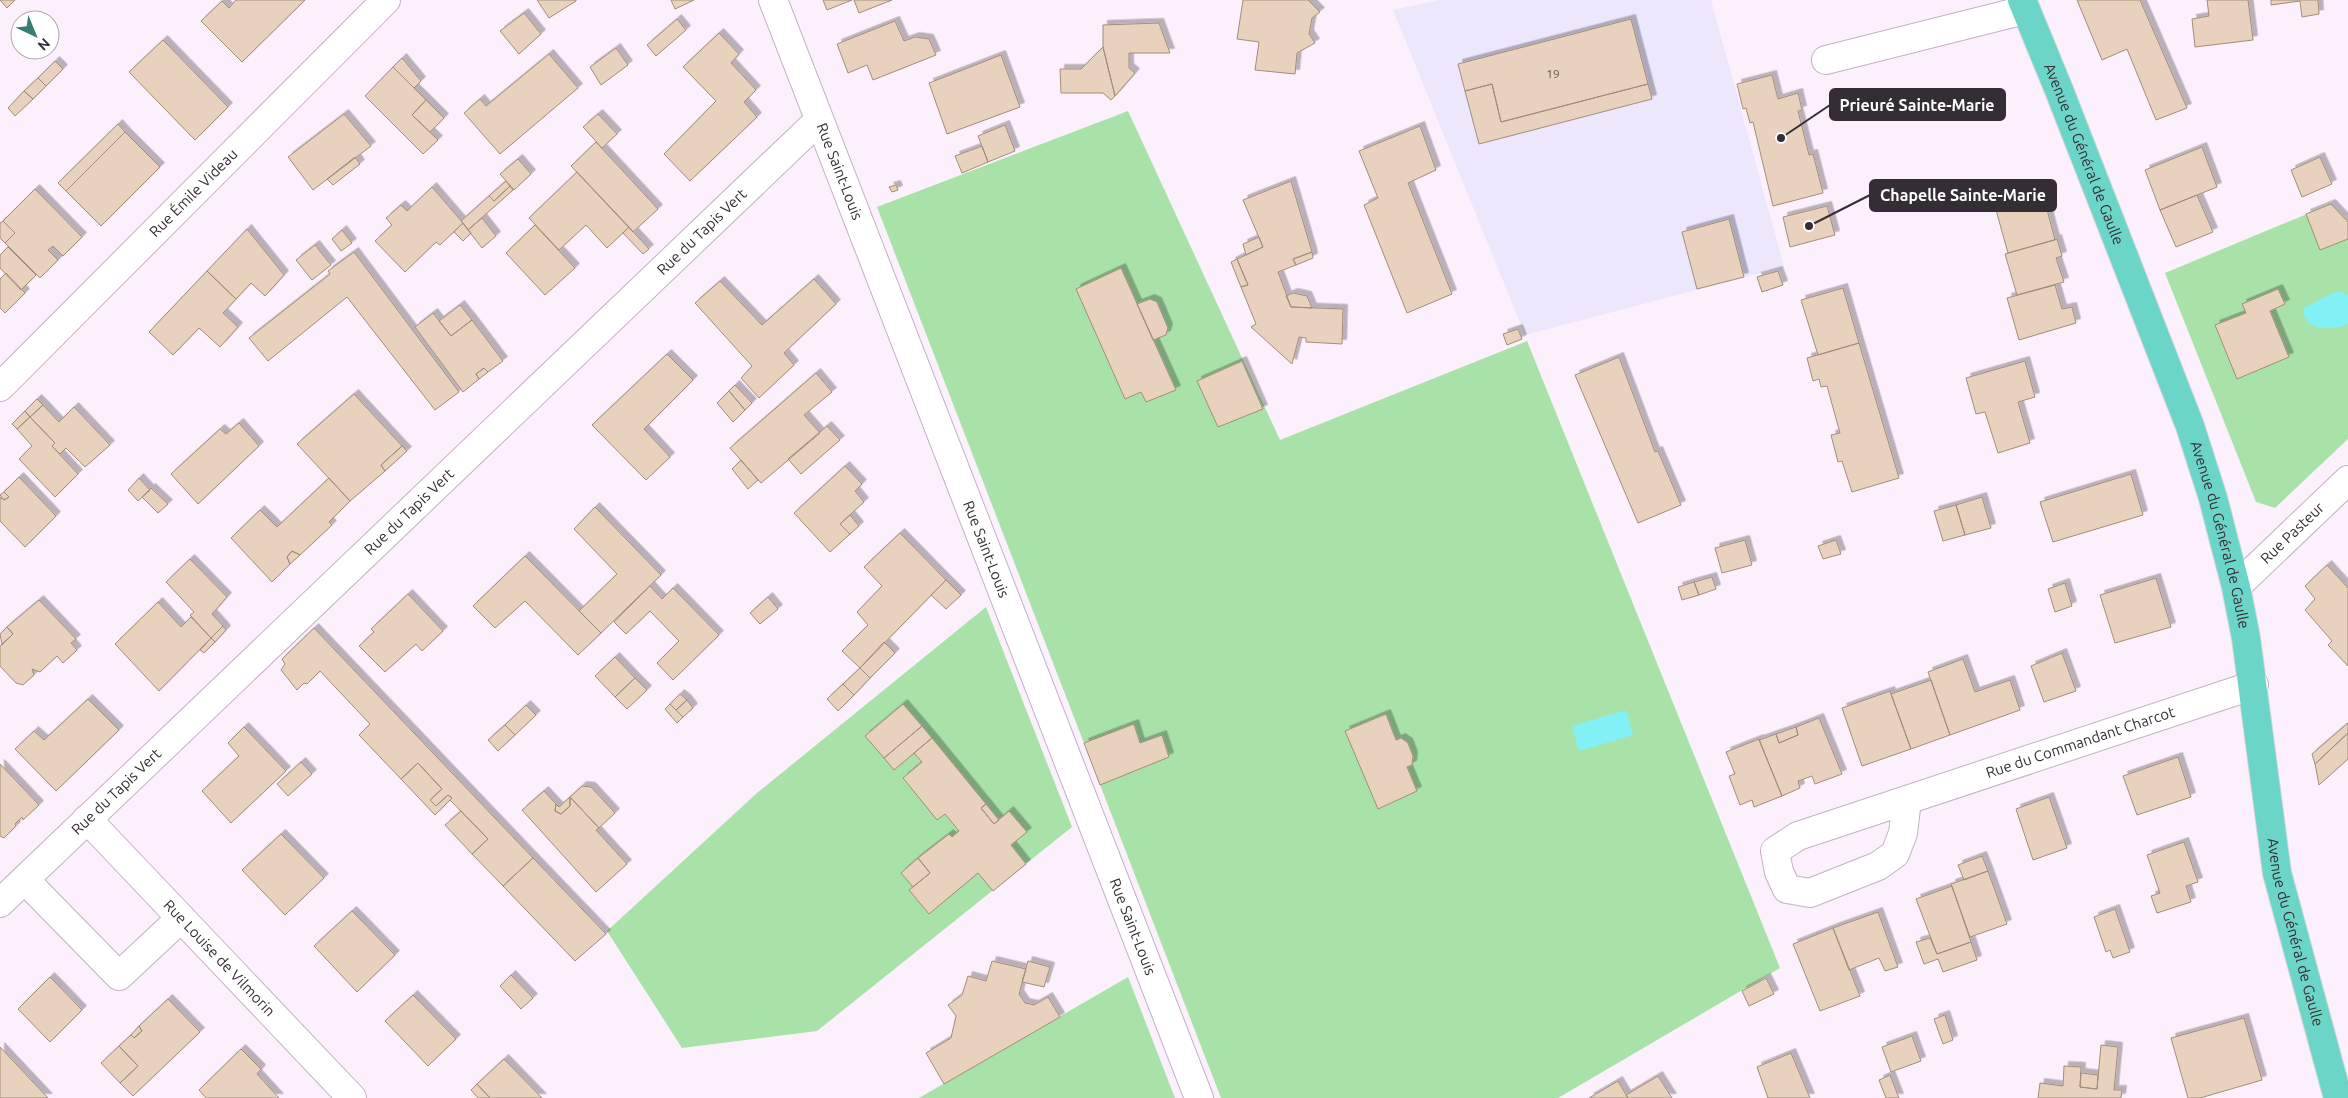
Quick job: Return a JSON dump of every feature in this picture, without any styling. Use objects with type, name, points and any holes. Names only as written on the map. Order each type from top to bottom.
[{"type":"main road","name":"Avenue du Général de Gaulle","points":[[2024,5],[2190,426],[2213,498],[2236,587],[2254,685],[2277,873],[2341,1093]]},
{"type":"street","name":"Rue Émile Videau","points":[[0,387],[386,0]]},
{"type":"street","name":"Rue Saint-Louis","points":[[773,0],[818,121],[1199,1098]]},
{"type":"street","points":[[1826,60],[2024,5]]},
{"type":"street","name":"Rue du Tapis Vert","points":[[0,903],[818,121]]},
{"type":"street","name":"Rue Pasteur","points":[[2236,587],[2348,480]]},
{"type":"street","name":"Rue du Commandant Charcot","points":[[1907,800],[1903,833],[1895,854],[1878,866],[1810,893],[1787,889],[1779,872],[1775,851],[1798,836],[2254,685]]},
{"type":"street","name":"Rue Louise de Vilmorin","points":[[86,819],[352,1098]]},
{"type":"street","points":[[24,880],[119,976],[181,918]]},
{"type":"shaded area","points":[[1439,0],[1711,0],[1784,267],[1525,335],[1393,10]]},
{"type":"green space","points":[[1128,111],[1280,440],[1527,341],[1780,968],[1558,1098],[1221,1098],[877,207]]},
{"type":"green space","points":[[2331,204],[2348,222],[2348,439],[2275,508],[2256,502],[2165,273]]},
{"type":"green space","points":[[986,607],[1072,827],[817,1031],[682,1048],[607,931],[757,793]]},
{"type":"green space","points":[[1128,977],[1175,1098],[919,1098]]},
{"type":"water","points":[[2341,292],[2348,295],[2348,324],[2334,328],[2319,328],[2308,322],[2304,316],[2304,308],[2333,293]]},
{"type":"water","points":[[1626,710],[1633,735],[1579,751],[1572,726]]},
{"type":"building","points":[[0,0],[15,0],[7,8]]},
{"type":"building","points":[[236,0],[305,0],[242,62],[201,21],[222,1],[229,8]]},
{"type":"building","points":[[537,0],[576,0],[576,1],[549,18]]},
{"type":"building","points":[[671,0],[694,0],[675,9]]},
{"type":"building","points":[[823,0],[852,0],[827,10]]},
{"type":"building","points":[[854,0],[892,0],[859,13]]},
{"type":"building","points":[[1243,0],[1308,0],[1320,12],[1312,18],[1309,34],[1315,43],[1297,53],[1295,74],[1255,70],[1259,42],[1237,39]]},
{"type":"building","points":[[2077,0],[2140,0],[2187,108],[2156,120],[2127,49],[2102,60]]},
{"type":"building","points":[[2207,0],[2248,0],[2253,40],[2195,47],[2192,19],[2209,16]]},
{"type":"building","points":[[2271,0],[2318,0],[2319,14],[2302,17],[2300,1],[2271,5]]},
{"type":"building","points":[[524,13],[541,34],[519,54],[500,31]]},
{"type":"building","points":[[677,19],[686,30],[656,56],[647,45]]},
{"type":"building","points":[[1631,19],[1648,84],[1501,122],[1492,84],[1465,91],[1458,64]]},
{"type":"building","points":[[895,21],[904,41],[915,37],[929,39],[936,55],[873,80],[867,65],[848,73],[837,44]]},
{"type":"building","points":[[1159,23],[1170,53],[1129,53],[1129,68],[1135,73],[1115,96],[1103,47],[1103,25]]},
{"type":"building","points":[[719,33],[739,54],[731,63],[756,90],[744,102],[757,117],[690,181],[664,154],[716,101],[683,67]]},
{"type":"building","points":[[163,40],[228,107],[195,140],[129,72]]},
{"type":"building","points":[[1103,47],[1115,96],[1111,100],[1103,93],[1061,93],[1060,69],[1081,69]]},
{"type":"building","points":[[616,48],[628,65],[601,85],[590,67]]},
{"type":"building","points":[[549,54],[578,88],[500,154],[464,113],[480,99],[486,106]]},
{"type":"building","points":[[1001,55],[1020,107],[947,134],[929,83]]},
{"type":"building","points":[[402,58],[421,81],[414,88],[393,67]]},
{"type":"building","points":[[55,61],[63,69],[46,86],[38,78]]},
{"type":"building","points":[[393,67],[426,100],[412,115],[438,140],[423,154],[365,96]]},
{"type":"building","points":[[1772,75],[1778,99],[1798,93],[1802,110],[1798,111],[1809,155],[1813,154],[1823,193],[1773,206],[1753,122],[1750,123],[1746,108],[1743,109],[1737,84]]},
{"type":"building","points":[[38,78],[46,86],[33,99],[24,91]]},
{"type":"building","points":[[1492,84],[1501,122],[1648,84],[1652,99],[1479,144],[1465,91]]},
{"type":"building","points":[[24,91],[33,99],[15,116],[8,108]]},
{"type":"building","points":[[426,100],[444,118],[430,132],[412,115]]},
{"type":"building","points":[[344,114],[371,146],[313,190],[288,157]]},
{"type":"building","points":[[598,114],[617,134],[602,148],[583,127]]},
{"type":"building","points":[[118,124],[125,132],[66,191],[58,183]]},
{"type":"building","points":[[1005,125],[1015,151],[988,162],[978,136]]},
{"type":"building","points":[[1420,126],[1436,170],[1408,183],[1452,294],[1407,313],[1364,205],[1378,198],[1359,151]]},
{"type":"building","points":[[125,132],[160,167],[101,226],[66,191]]},
{"type":"building","points":[[596,142],[658,209],[633,232],[571,166]]},
{"type":"building","points":[[982,146],[988,162],[962,173],[955,156]]},
{"type":"building","points":[[2202,147],[2217,187],[2160,210],[2145,170]]},
{"type":"building","points":[[355,157],[360,164],[333,185],[327,179]]},
{"type":"building","points":[[2320,157],[2332,184],[2302,197],[2291,170]]},
{"type":"building","points":[[518,159],[531,174],[514,190],[500,174]]},
{"type":"building","points":[[577,172],[629,227],[607,248],[586,225],[559,250],[529,218]]},
{"type":"building","points":[[506,181],[510,186],[494,201],[489,196]]},
{"type":"building","points":[[1291,181],[1312,252],[1293,259],[1296,265],[1278,272],[1291,307],[1343,309],[1342,344],[1306,342],[1306,338],[1299,337],[1292,364],[1251,327],[1256,324],[1241,287],[1248,285],[1237,259],[1263,247],[1243,200]]},
{"type":"building","points":[[896,185],[898,190],[892,192],[889,187]]},
{"type":"building","points":[[510,186],[513,190],[468,230],[461,221],[489,196],[494,201]]},
{"type":"building","points":[[432,187],[463,223],[440,245],[436,242],[405,272],[375,241],[392,225],[386,218],[401,205],[407,211]]},
{"type":"building","points":[[35,189],[82,237],[63,256],[53,246],[48,250],[58,260],[40,278],[5,243],[15,233],[3,221]]},
{"type":"building","points":[[2197,195],[2213,232],[2176,247],[2160,210]]},
{"type":"building","points":[[2044,198],[2055,240],[2008,253],[1996,210]]},
{"type":"building","points":[[2331,204],[2348,222],[2348,239],[2320,250],[2306,214]]},
{"type":"building","points":[[1827,206],[1835,235],[1790,247],[1783,217]]},
{"type":"building","points":[[482,218],[496,236],[482,248],[468,230]]},
{"type":"building","points":[[1729,219],[1744,277],[1697,289],[1682,232]]},
{"type":"building","points":[[3,221],[15,233],[5,243],[0,238],[0,223]]},
{"type":"building","points":[[463,223],[471,233],[463,241],[454,232]]},
{"type":"building","points":[[535,225],[575,268],[545,295],[506,253]]},
{"type":"building","points":[[629,227],[649,249],[643,254],[623,233]]},
{"type":"building","points":[[247,229],[284,275],[265,296],[251,283],[236,299],[207,271]]},
{"type":"building","points":[[342,230],[352,243],[341,251],[332,239]]},
{"type":"building","points":[[1259,237],[1263,247],[1246,255],[1243,244]]},
{"type":"building","points":[[2057,239],[2062,256],[2056,258],[2064,282],[2017,295],[2005,254]]},
{"type":"building","points":[[315,245],[331,265],[312,280],[296,260]]},
{"type":"building","points":[[8,247],[36,275],[21,290],[0,268],[0,255]]},
{"type":"building","points":[[354,252],[459,392],[435,410],[347,297],[268,361],[249,338],[330,274],[328,271]]},
{"type":"building","points":[[1312,252],[1313,258],[1296,265],[1293,259]]},
{"type":"building","points":[[1237,259],[1248,285],[1241,287],[1231,262]]},
{"type":"building","points":[[1121,268],[1176,390],[1146,402],[1141,392],[1125,399],[1076,289]]},
{"type":"building","points":[[207,271],[236,299],[223,313],[238,327],[220,347],[199,328],[173,355],[149,332]]},
{"type":"building","points":[[1778,271],[1783,285],[1762,292],[1757,277]]},
{"type":"building","points":[[6,273],[25,293],[5,313],[0,308],[0,279]]},
{"type":"building","points":[[814,279],[836,304],[784,353],[794,365],[759,398],[741,378],[752,366],[695,303],[720,281],[762,325]]},
{"type":"building","points":[[2055,285],[2062,309],[2072,307],[2076,323],[2019,340],[2007,298]]},
{"type":"building","points":[[1843,288],[1859,343],[1818,355],[1801,300]]},
{"type":"building","points":[[2278,289],[2285,304],[2270,311],[2289,357],[2237,379],[2215,325],[2246,313],[2242,304]]},
{"type":"building","points":[[1293,293],[1307,296],[1312,308],[1291,307],[1286,296]]},
{"type":"building","points":[[1150,299],[1157,302],[1168,328],[1166,335],[1153,340],[1137,304]]},
{"type":"building","points":[[460,305],[472,320],[451,336],[439,321]]},
{"type":"building","points":[[433,313],[451,336],[472,320],[503,361],[488,372],[484,368],[476,374],[479,379],[463,392],[415,327]]},
{"type":"building","points":[[1518,329],[1522,339],[1507,345],[1503,334]]},
{"type":"building","points":[[1859,343],[1899,478],[1852,492],[1842,461],[1838,462],[1831,435],[1840,433],[1827,386],[1821,387],[1819,379],[1813,381],[1807,358]]},
{"type":"building","points":[[667,354],[693,380],[644,429],[670,457],[646,480],[592,425]]},
{"type":"building","points":[[1619,357],[1655,452],[1658,451],[1681,505],[1638,523],[1575,375]]},
{"type":"building","points":[[1242,361],[1263,409],[1218,427],[1197,381]]},
{"type":"building","points":[[2025,361],[2035,397],[2018,402],[2030,443],[1998,453],[1985,412],[1976,414],[1966,378]]},
{"type":"building","points":[[484,368],[488,372],[479,379],[476,374]]},
{"type":"building","points":[[816,373],[832,392],[804,415],[820,433],[761,483],[730,448]]},
{"type":"building","points":[[735,385],[752,403],[745,410],[729,391]]},
{"type":"building","points":[[729,391],[745,410],[733,422],[717,403]]},
{"type":"building","points":[[354,394],[402,446],[381,465],[385,471],[350,501],[297,444]]},
{"type":"building","points":[[37,399],[43,405],[30,417],[25,411]]},
{"type":"building","points":[[43,405],[59,422],[74,407],[110,445],[85,467],[66,448],[60,454],[52,446],[55,443],[30,417]]},
{"type":"building","points":[[25,411],[30,417],[17,429],[12,424]]},
{"type":"building","points":[[30,417],[55,443],[52,446],[78,474],[55,497],[19,459],[32,446],[17,429]]},
{"type":"building","points":[[239,423],[259,446],[198,504],[171,474],[220,429],[226,434]]},
{"type":"building","points":[[827,426],[840,440],[801,474],[788,459]]},
{"type":"building","points":[[402,446],[407,451],[385,471],[381,465]]},
{"type":"building","points":[[741,460],[758,480],[748,489],[732,469]]},
{"type":"building","points":[[845,466],[862,484],[855,491],[864,502],[840,524],[850,534],[830,552],[794,513]]},
{"type":"building","points":[[2131,474],[2143,515],[2053,542],[2040,502]]},
{"type":"building","points":[[19,477],[56,516],[25,547],[0,521],[0,497],[4,500],[9,497],[4,492]]},
{"type":"building","points":[[139,478],[150,490],[138,501],[128,490]]},
{"type":"building","points":[[329,478],[350,501],[329,522],[332,525],[300,555],[292,551],[287,557],[290,564],[272,582],[231,538],[260,510],[277,527]]},
{"type":"building","points":[[151,488],[168,504],[158,513],[142,497]]},
{"type":"building","points":[[4,492],[9,497],[4,500],[0,495]]},
{"type":"building","points":[[1982,497],[1991,528],[1965,535],[1956,505]]},
{"type":"building","points":[[1956,505],[1965,535],[1943,541],[1934,511]]},
{"type":"building","points":[[595,507],[661,575],[601,633],[579,611],[617,574],[574,529]]},
{"type":"building","points":[[850,515],[859,526],[850,534],[840,524]]},
{"type":"building","points":[[900,533],[946,580],[860,668],[842,651],[868,625],[857,612],[882,586],[864,567]]},
{"type":"building","points":[[1745,540],[1752,565],[1722,573],[1715,548]]},
{"type":"building","points":[[1836,540],[1841,554],[1823,559],[1818,546]]},
{"type":"building","points":[[292,551],[300,555],[290,564],[287,557]]},
{"type":"building","points":[[525,556],[601,633],[578,655],[525,601],[495,628],[473,606]]},
{"type":"building","points":[[190,559],[227,597],[212,614],[223,626],[211,638],[190,615],[194,612],[166,582]]},
{"type":"building","points":[[2327,565],[2348,588],[2348,666],[2328,645],[2332,641],[2305,610],[2315,599],[2305,586]]},
{"type":"building","points":[[1712,577],[1716,589],[1699,595],[1694,582]]},
{"type":"building","points":[[2156,578],[2171,627],[2115,643],[2100,595]]},
{"type":"building","points":[[946,580],[961,595],[946,609],[931,595]]},
{"type":"building","points":[[1694,582],[1699,595],[1682,600],[1678,587]]},
{"type":"building","points":[[2065,583],[2072,606],[2055,612],[2048,589]]},
{"type":"building","points":[[650,586],[662,599],[673,588],[719,635],[673,680],[657,663],[679,641],[650,611],[626,634],[614,622]]},
{"type":"building","points":[[408,594],[443,631],[422,651],[416,644],[385,672],[359,646],[374,632],[371,629]]},
{"type":"building","points":[[768,597],[778,609],[760,624],[750,613]]},
{"type":"building","points":[[39,600],[76,639],[71,643],[77,650],[63,663],[57,656],[40,672],[32,669],[34,675],[23,685],[16,683],[0,666],[0,646],[13,634],[7,627]]},
{"type":"building","points":[[158,602],[181,627],[191,617],[211,638],[159,691],[115,644]]},
{"type":"building","points":[[223,626],[226,630],[215,642],[211,638]]},
{"type":"building","points":[[7,627],[13,634],[2,645],[0,634]]},
{"type":"building","points":[[314,628],[533,858],[503,886],[472,854],[488,839],[450,800],[452,798],[448,795],[436,806],[430,800],[442,789],[418,763],[401,779],[359,735],[370,724],[320,671],[307,684],[304,683],[297,690],[281,670],[285,664],[282,659]]},
{"type":"building","points":[[211,638],[215,642],[204,653],[200,650]]},
{"type":"building","points":[[884,642],[895,653],[870,678],[860,668]]},
{"type":"building","points":[[2062,653],[2076,691],[2044,702],[2031,666]]},
{"type":"building","points":[[615,657],[635,678],[615,697],[595,676]]},
{"type":"building","points":[[1963,659],[1975,692],[2010,680],[2020,710],[1950,735],[1928,672]]},
{"type":"building","points":[[860,668],[870,678],[854,695],[843,684]]},
{"type":"building","points":[[635,678],[647,690],[627,709],[615,697]]},
{"type":"building","points":[[1931,680],[1950,735],[1911,749],[1891,694]]},
{"type":"building","points":[[843,684],[854,695],[838,711],[827,699]]},
{"type":"building","points":[[1890,691],[1911,749],[1862,766],[1842,708]]},
{"type":"building","points":[[680,694],[687,700],[676,710],[670,704]]},
{"type":"building","points":[[88,699],[119,730],[56,791],[15,749],[34,731],[44,740]]},
{"type":"building","points":[[687,700],[693,708],[683,717],[676,710]]},
{"type":"building","points":[[670,704],[683,717],[677,723],[665,709]]},
{"type":"building","points":[[903,704],[922,726],[884,758],[865,736]]},
{"type":"building","points":[[526,705],[536,715],[515,735],[505,725]]},
{"type":"building","points":[[1386,714],[1396,740],[1401,738],[1408,743],[1413,756],[1412,765],[1407,767],[1417,791],[1378,809],[1345,731]]},
{"type":"building","points":[[1819,718],[1842,774],[1815,784],[1812,776],[1798,781],[1800,788],[1782,796],[1759,740],[1776,734],[1779,743],[1798,735],[1796,727]]},
{"type":"building","points":[[2348,723],[2348,733],[2315,764],[2312,754]]},
{"type":"building","points":[[1134,724],[1140,743],[1162,735],[1169,757],[1100,785],[1084,743]]},
{"type":"building","points":[[505,725],[515,735],[498,751],[488,740]]},
{"type":"building","points":[[922,726],[932,738],[894,770],[884,758]]},
{"type":"building","points":[[244,727],[286,771],[231,823],[202,791],[239,756],[228,743]]},
{"type":"building","points":[[1796,727],[1798,735],[1779,743],[1776,734]]},
{"type":"building","points":[[2348,733],[2348,759],[2319,785],[2315,764]]},
{"type":"building","points":[[932,738],[986,804],[981,808],[994,824],[1009,811],[1027,832],[1011,845],[1026,864],[993,891],[978,873],[929,914],[909,890],[930,873],[918,858],[949,834],[952,837],[959,831],[945,814],[937,820],[903,778],[922,762],[914,753]]},
{"type":"building","points":[[1759,739],[1782,796],[1754,807],[1752,800],[1740,805],[1729,776],[1735,774],[1726,752]]},
{"type":"building","points":[[2178,757],[2191,797],[2137,815],[2123,776]]},
{"type":"building","points":[[301,762],[312,774],[288,796],[277,784]]},
{"type":"building","points":[[418,763],[442,789],[430,800],[436,806],[448,795],[452,798],[435,815],[401,779]]},
{"type":"building","points":[[0,764],[39,805],[23,820],[22,817],[4,838],[0,836]]},
{"type":"building","points":[[582,786],[591,787],[615,813],[599,828],[570,797]]},
{"type":"building","points":[[544,791],[556,804],[555,811],[561,814],[570,806],[570,797],[599,828],[596,830],[627,864],[596,892],[522,810]]},
{"type":"building","points":[[570,797],[570,806],[561,814],[555,811],[556,804],[559,807]]},
{"type":"building","points":[[2049,797],[2067,848],[2033,860],[2016,809]]},
{"type":"building","points":[[986,804],[999,820],[994,824],[981,808]]},
{"type":"building","points":[[461,811],[488,839],[472,854],[445,825]]},
{"type":"building","points":[[281,834],[324,878],[285,915],[242,870]]},
{"type":"building","points":[[2184,842],[2198,882],[2186,886],[2191,902],[2157,913],[2151,896],[2160,893],[2147,855]]},
{"type":"building","points":[[1982,856],[1988,871],[1964,880],[1958,865]]},
{"type":"building","points":[[533,858],[606,934],[575,961],[503,886]]},
{"type":"building","points":[[918,858],[930,873],[913,887],[901,873]]},
{"type":"building","points":[[1988,871],[2007,924],[1970,937],[1951,884]]},
{"type":"building","points":[[1952,886],[1971,942],[1937,954],[1916,899]]},
{"type":"building","points":[[2115,909],[2130,952],[2113,958],[2110,950],[2106,952],[2094,917]]},
{"type":"building","points":[[352,911],[395,955],[357,992],[314,946]]},
{"type":"building","points":[[1878,912],[1898,967],[1885,971],[1879,958],[1849,970],[1833,928]]},
{"type":"building","points":[[1833,928],[1860,996],[1820,1011],[1793,944]]},
{"type":"building","points":[[1930,938],[1937,954],[1971,942],[1977,960],[1943,972],[1938,959],[1924,964],[1916,942]]},
{"type":"building","points":[[992,961],[1026,969],[1019,994],[1025,1003],[1034,1005],[1048,997],[1060,1017],[944,1084],[926,1053],[951,1038],[956,1016],[948,1005],[962,995],[968,976],[986,981]]},
{"type":"building","points":[[1028,961],[1050,967],[1044,987],[1022,982]]},
{"type":"building","points":[[511,975],[533,998],[521,1009],[500,986]]},
{"type":"building","points":[[50,977],[82,1010],[50,1042],[18,1009]]},
{"type":"building","points":[[1766,978],[1774,994],[1749,1006],[1742,991]]},
{"type":"building","points":[[413,995],[456,1039],[428,1066],[385,1021]]},
{"type":"building","points":[[168,999],[200,1032],[133,1096],[120,1083],[138,1066],[119,1046],[131,1035],[134,1038],[142,1031],[139,1026]]},
{"type":"building","points":[[1945,1015],[1953,1040],[1943,1044],[1934,1019]]},
{"type":"building","points":[[2244,1018],[2262,1080],[2200,1098],[2188,1098],[2171,1038]]},
{"type":"building","points":[[139,1026],[142,1031],[134,1038],[131,1035]]},
{"type":"building","points":[[1912,1036],[1921,1061],[1891,1072],[1882,1047]]},
{"type":"building","points":[[2101,1045],[2118,1047],[2114,1090],[2122,1090],[2121,1098],[2038,1098],[2040,1083],[2063,1086],[2064,1066],[2081,1067],[2080,1087],[2097,1089]]},
{"type":"building","points":[[119,1046],[138,1066],[120,1083],[101,1063]]},
{"type":"building","points":[[0,1047],[48,1098],[0,1098]]},
{"type":"building","points":[[241,1049],[261,1069],[257,1074],[279,1098],[206,1098],[199,1090]]},
{"type":"building","points":[[1791,1053],[1810,1098],[1768,1098],[1757,1067]]},
{"type":"building","points":[[504,1059],[542,1098],[490,1098],[477,1084]]},
{"type":"building","points":[[2081,1073],[2098,1075],[2097,1089],[2080,1087]]},
{"type":"building","points":[[1890,1075],[1899,1098],[1886,1098],[1879,1080]]},
{"type":"building","points":[[1658,1076],[1672,1098],[1628,1098],[1626,1095]]},
{"type":"building","points":[[1618,1081],[1628,1098],[1589,1098]]},
{"type":"building","points":[[477,1084],[490,1098],[478,1098],[471,1090]]},
{"type":"place","name":"Prieuré Sainte-Marie","points":[[1781,138]]},
{"type":"place","name":"Chapelle Sainte-Marie","points":[[1809,226]]}]
